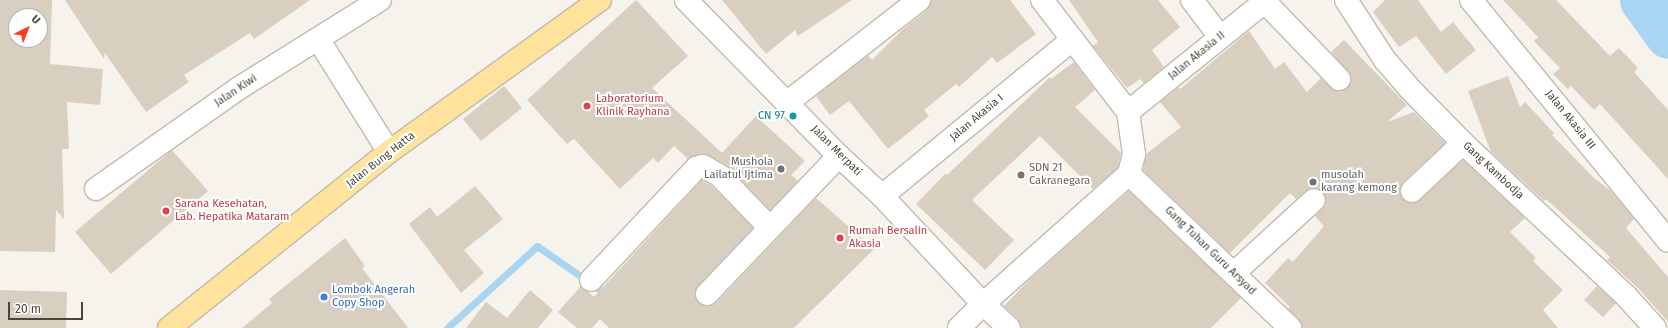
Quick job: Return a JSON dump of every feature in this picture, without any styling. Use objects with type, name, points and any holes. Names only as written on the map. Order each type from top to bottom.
[{"type":"main road","name":"Jalan Bung Hatta","points":[[169,328],[389,152],[600,0]]},
{"type":"street","name":"Jalan Kiwi","points":[[96,189],[239,88],[380,0]]},
{"type":"street","name":"Jalan Merpati","points":[[686,0],[788,102],[839,156],[882,196],[983,304],[1009,328]]},
{"type":"street","points":[[788,102],[919,0]]},
{"type":"street","points":[[958,328],[1129,174],[1134,154],[1128,112],[1042,0]]},
{"type":"street","points":[[1192,0],[1220,37]]},
{"type":"street","name":"Gang Kambodja","points":[[1346,0],[1385,60],[1463,143],[1651,326]]},
{"type":"street","name":"Jalan Akasia III","points":[[1471,0],[1668,241]]},
{"type":"street","points":[[1266,1],[1339,79]]},
{"type":"street","name":"Jalan Akasia II","points":[[1128,112],[1266,1]]},
{"type":"street","points":[[318,39],[389,152]]},
{"type":"street","name":"Jalan Akasia I","points":[[882,196],[1072,40]]},
{"type":"street","points":[[1412,191],[1463,143]]},
{"type":"street","points":[[707,294],[769,227],[839,156]]},
{"type":"street","points":[[590,280],[696,168],[703,166],[720,176],[769,227]]},
{"type":"street","name":"Gang Tuhan Guru Arsyad","points":[[1129,174],[1290,328]]},
{"type":"street","points":[[1234,273],[1314,200]]},
{"type":"building","points":[[0,0],[52,0],[50,64],[103,69],[100,105],[67,102],[69,149],[62,149],[64,219],[56,210],[55,252],[0,251]]},
{"type":"building","points":[[65,0],[310,0],[254,39],[250,33],[184,75],[189,82],[146,112],[105,53],[104,59]]},
{"type":"building","points":[[636,0],[688,56],[652,88],[722,153],[756,116],[805,161],[791,175],[798,181],[770,210],[727,165],[705,154],[688,159],[674,146],[658,163],[653,158],[620,189],[574,139],[567,144],[527,100]]},
{"type":"building","points":[[722,0],[852,0],[798,36],[795,30],[766,54]]},
{"type":"building","points":[[931,0],[1010,0],[1036,34],[997,63],[992,57],[959,87],[956,84],[924,110],[929,116],[888,149],[849,101],[830,115],[816,96],[868,55],[872,60],[903,29],[927,10]]},
{"type":"building","points":[[1069,0],[1158,0],[1180,27],[1152,50],[1164,67],[1144,83],[1140,79],[1127,88],[1093,46],[1098,42]]},
{"type":"building","points":[[1385,0],[1418,0],[1441,32],[1453,22],[1476,50],[1446,74],[1416,36],[1399,47],[1373,12]]},
{"type":"building","points":[[1503,0],[1556,0],[1610,56],[1619,48],[1638,68],[1634,72],[1668,110],[1668,179],[1600,104],[1594,110],[1571,86],[1568,89],[1553,74],[1560,68],[1534,41],[1538,37]]},
{"type":"building","points":[[1249,31],[1275,69],[1284,62],[1307,92],[1321,78],[1335,91],[1348,88],[1351,76],[1331,52],[1344,40],[1407,105],[1387,122],[1414,112],[1445,143],[1403,182],[1400,193],[1403,199],[1409,203],[1420,200],[1463,160],[1525,218],[1510,232],[1536,258],[1533,261],[1563,290],[1543,310],[1558,328],[1302,328],[1299,319],[1288,309],[1290,307],[1265,283],[1288,258],[1293,262],[1324,226],[1315,216],[1326,204],[1323,191],[1311,188],[1296,199],[1290,193],[1230,253],[1143,170],[1146,154],[1181,127],[1160,102],[1179,87],[1180,89]]},
{"type":"building","points":[[1074,62],[1095,90],[1075,107],[1121,153],[1118,167],[1093,189],[1040,136],[972,200],[1014,240],[985,270],[916,204],[945,174],[947,175],[1050,77],[1051,79]]},
{"type":"building","points":[[1508,76],[1520,107],[1525,102],[1554,133],[1552,135],[1594,178],[1611,191],[1634,219],[1626,228],[1668,277],[1668,322],[1638,288],[1607,260],[1610,257],[1546,199],[1544,201],[1491,152],[1468,91]]},
{"type":"building","points":[[504,86],[522,108],[481,141],[463,119]]},
{"type":"building","points":[[172,150],[208,191],[111,274],[75,232]]},
{"type":"building","points":[[702,180],[712,186],[753,228],[698,286],[695,297],[704,306],[716,303],[816,198],[874,249],[794,328],[609,328],[600,319],[592,328],[577,328],[558,312],[581,286],[594,297]]},
{"type":"building","points":[[475,186],[503,219],[464,250],[484,273],[461,293],[409,224],[430,207],[437,217]]},
{"type":"building","points":[[1129,191],[1241,298],[1211,328],[1021,328],[1018,319],[1004,306],[1029,280]]},
{"type":"building","points":[[345,238],[365,266],[362,268],[408,328],[242,328],[272,303],[269,299]]},
{"type":"building","points":[[1597,286],[1616,303],[1603,317],[1584,300]]},
{"type":"building","points":[[0,290],[67,292],[66,328],[0,328]]},
{"type":"building","points":[[530,290],[553,310],[538,328],[466,328],[486,302],[507,318]]},
{"type":"waterway","points":[[1642,0],[1668,36]]},
{"type":"waterway","points":[[447,328],[537,246],[608,295]]},
{"type":"place","name":"Laboratorium Klinik Rayhana","points":[[587,106]]},
{"type":"place","name":"CN 97","points":[[793,116]]},
{"type":"place","name":"Mushola Lailatul Ijtima","points":[[781,169]]},
{"type":"place","name":"SDN 21 Cakranegara","points":[[1021,175]]},
{"type":"place","name":"musolah karang kemong","points":[[1313,182]]},
{"type":"place","name":"Sarana Kesehatan, Lab. Hepatika Mataram","points":[[166,211]]},
{"type":"place","name":"Rumah Bersalin Akasia","points":[[840,238]]},
{"type":"place","name":"Lombok Angerah Copy Shop","points":[[324,297]]}]
